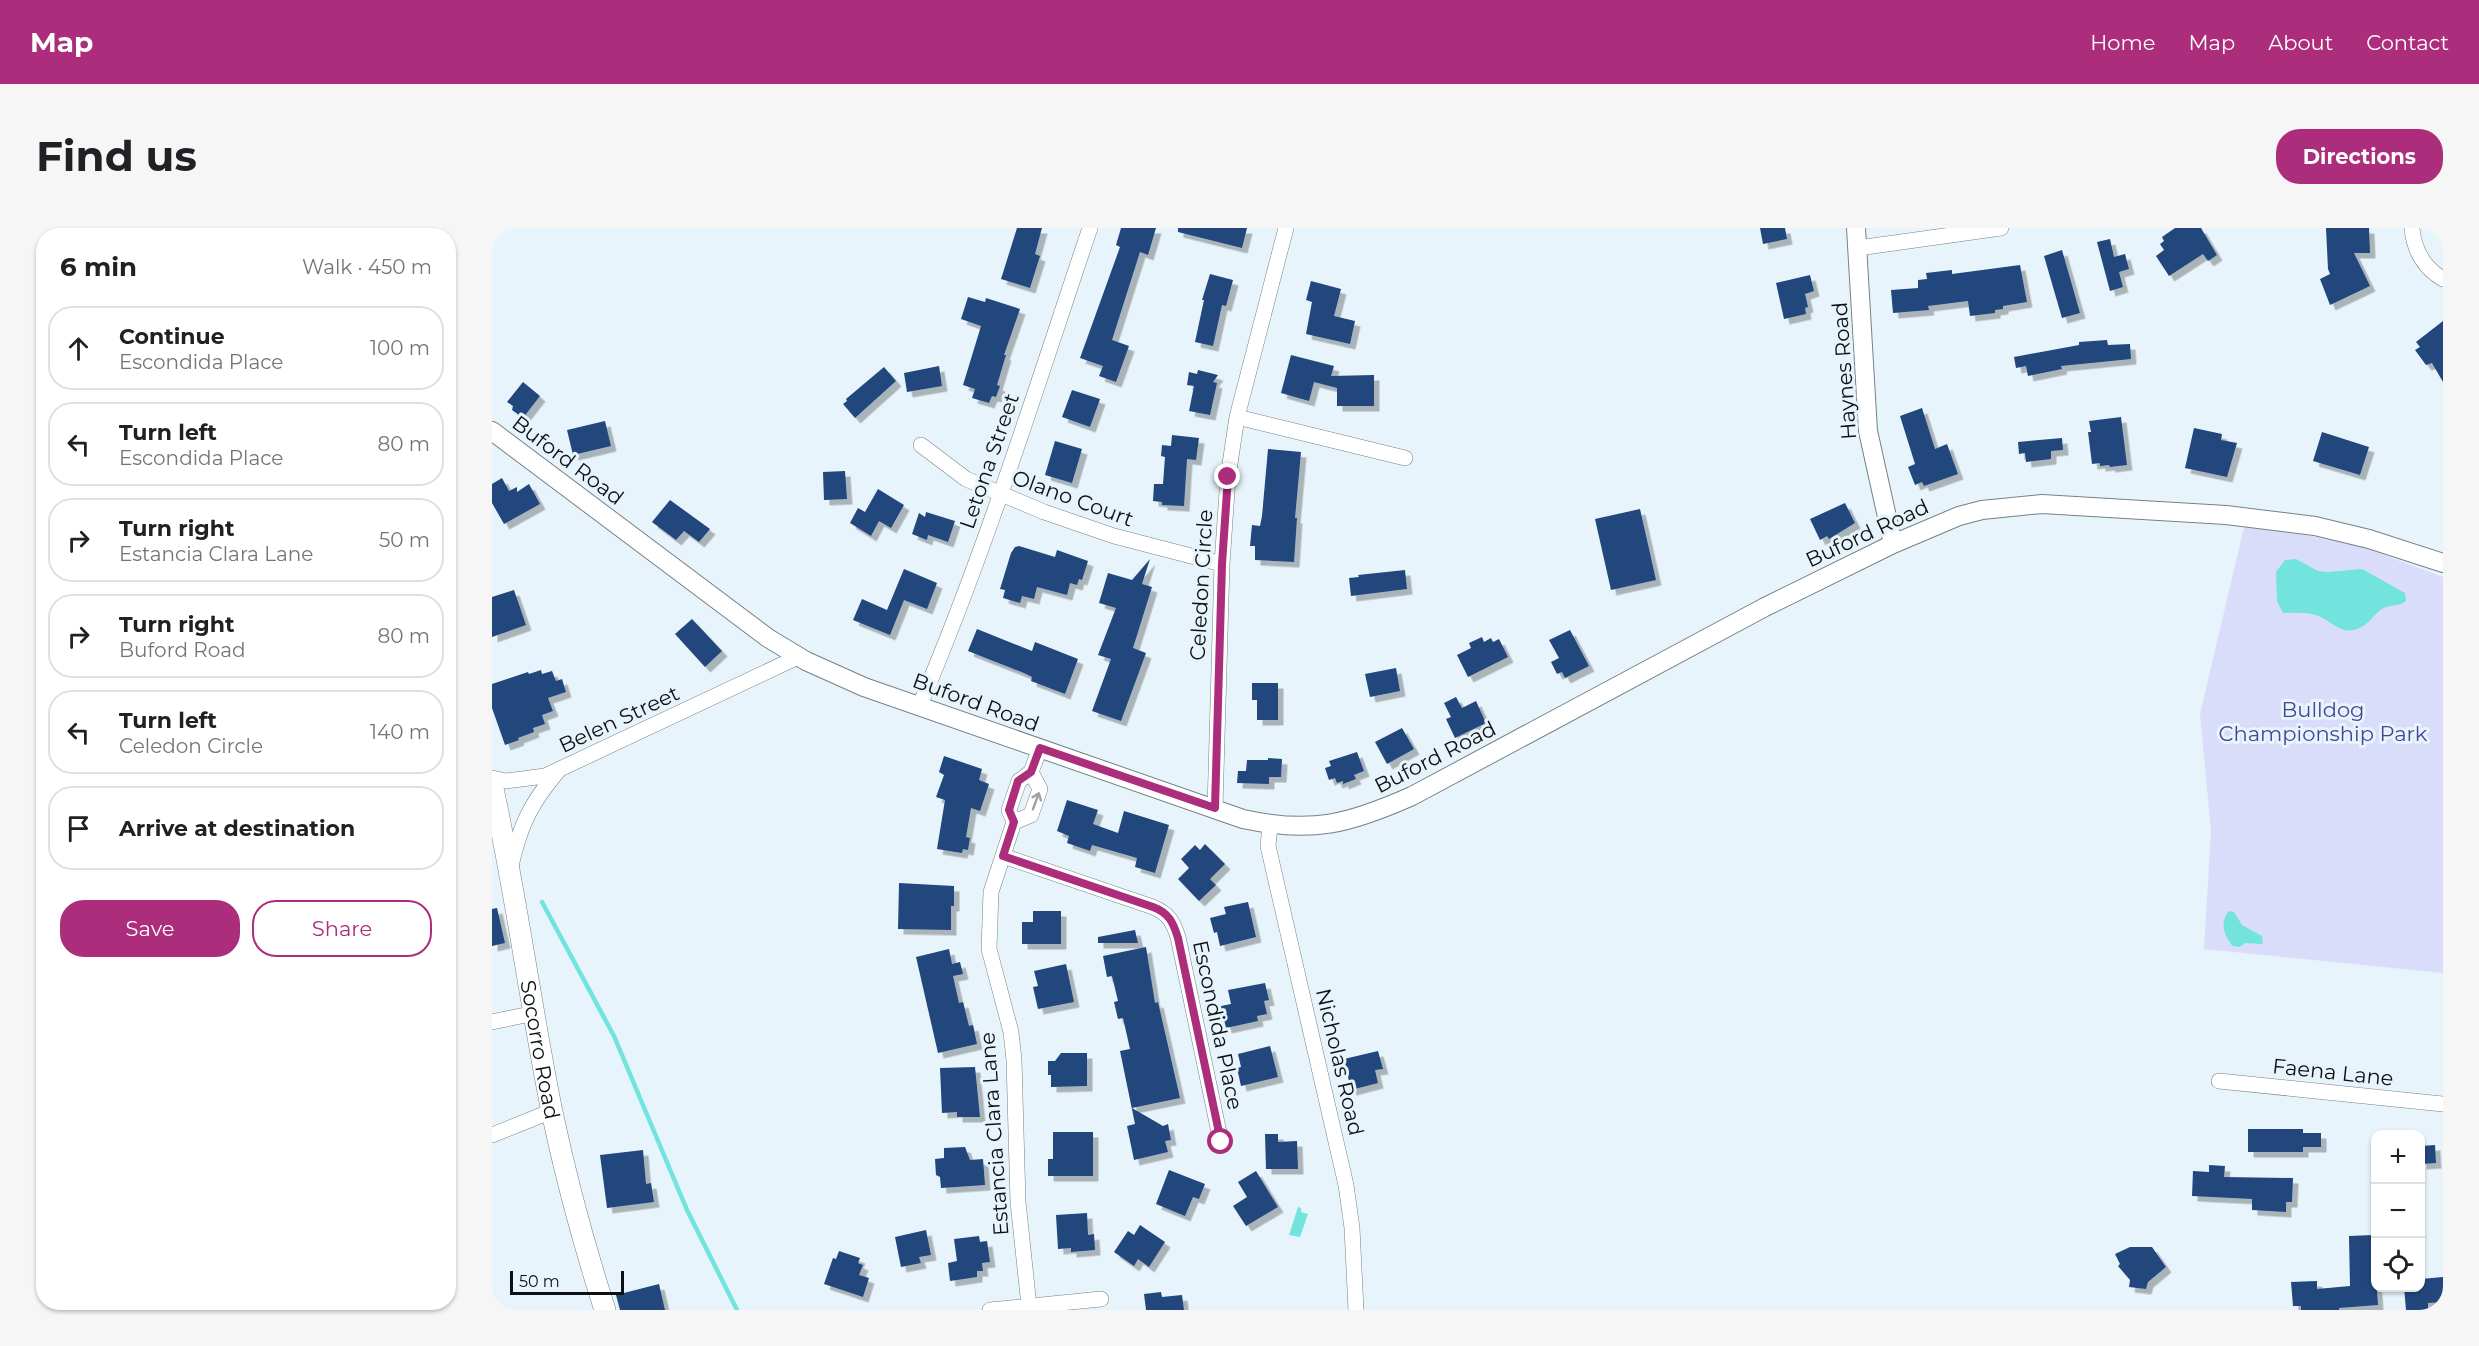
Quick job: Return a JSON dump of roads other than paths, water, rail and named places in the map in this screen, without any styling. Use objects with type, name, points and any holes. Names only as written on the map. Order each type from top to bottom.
[{"type":"main road","name":"Socorro Road","points":[[492,784],[511,868],[552,1111],[576,1209],[605,1310]]},
{"type":"street","name":"Letona Street","points":[[920,705],[949,636],[1001,495],[1090,228]]},
{"type":"street","name":"Celedon Circle","points":[[1215,808],[1222,564],[1228,477],[1237,417],[1286,228]]},
{"type":"street","name":"Haynes Road","points":[[1856,228],[1868,431],[1893,544]]},
{"type":"street","points":[[1858,248],[2001,228]]},
{"type":"street","points":[[2412,228],[2421,259],[2443,279]]},
{"type":"street","points":[[1237,417],[1405,458]]},
{"type":"street","name":"Buford Road","points":[[492,431],[677,572],[798,657],[864,687],[1243,819],[1270,825],[1320,826],[1343,822],[1369,815],[1412,796],[1765,607],[1893,544],[1959,516],[1982,510],[2042,504],[2226,515],[2315,526],[2369,539],[2443,563]]},
{"type":"street","name":"Olano Court","points":[[921,445],[966,479],[1001,495],[1114,536],[1222,564]]},
{"type":"street","name":"Belen Street","points":[[511,868],[518,834],[529,809],[560,769],[798,657]]},
{"type":"street","name":"Estancia Clara Lane","points":[[1029,1306],[1018,1202],[1014,1060],[1011,1032],[989,949],[991,892],[1014,822],[1009,810],[1018,781],[1031,772],[1040,748]]},
{"type":"street","points":[[492,778],[506,781],[530,779],[545,776],[560,769]]},
{"type":"street","points":[[1014,822],[1031,815],[1040,789],[1031,772]]},
{"type":"street","name":"Nicholas Road","points":[[1270,825],[1269,846],[1346,1185],[1352,1228],[1356,1310]]},
{"type":"street","name":"Escondida Place","points":[[1003,856],[1165,912],[1172,921],[1178,938],[1221,1142]]},
{"type":"street","points":[[492,1022],[535,1013]]},
{"type":"street","name":"Faena Lane","points":[[2219,1081],[2443,1104]]},
{"type":"street","points":[[492,1135],[552,1111]]},
{"type":"street","points":[[990,1310],[1101,1299]]},
{"type":"waterway","points":[[542,902],[614,1036],[687,1210],[737,1310]]},
{"type":"park label","name":"Bulldog Championship Park","points":[[2323,721]]}]
